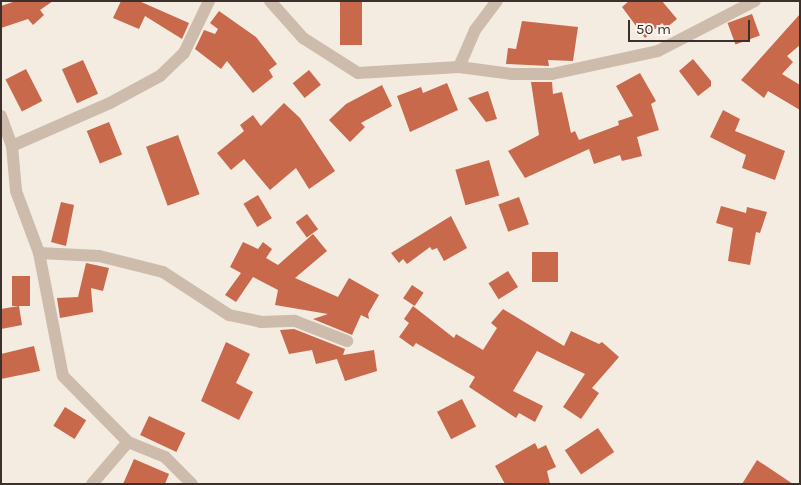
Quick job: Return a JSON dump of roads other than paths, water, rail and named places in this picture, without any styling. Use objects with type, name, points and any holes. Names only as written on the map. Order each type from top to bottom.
[{"type":"street","points":[[12,146],[110,102],[160,76],[184,53],[209,1]]},
{"type":"street","points":[[270,1],[303,38],[358,73],[460,66],[512,74],[552,74],[594,67],[658,51],[755,1]]},
{"type":"street","points":[[460,66],[475,30],[497,1]]},
{"type":"street","points":[[1,116],[12,146],[16,191],[40,253],[63,376],[128,442],[165,457],[192,484]]},
{"type":"street","points":[[40,253],[99,256],[163,272],[229,315],[262,322],[295,321],[346,341]]},
{"type":"street","points":[[92,484],[128,442]]}]
